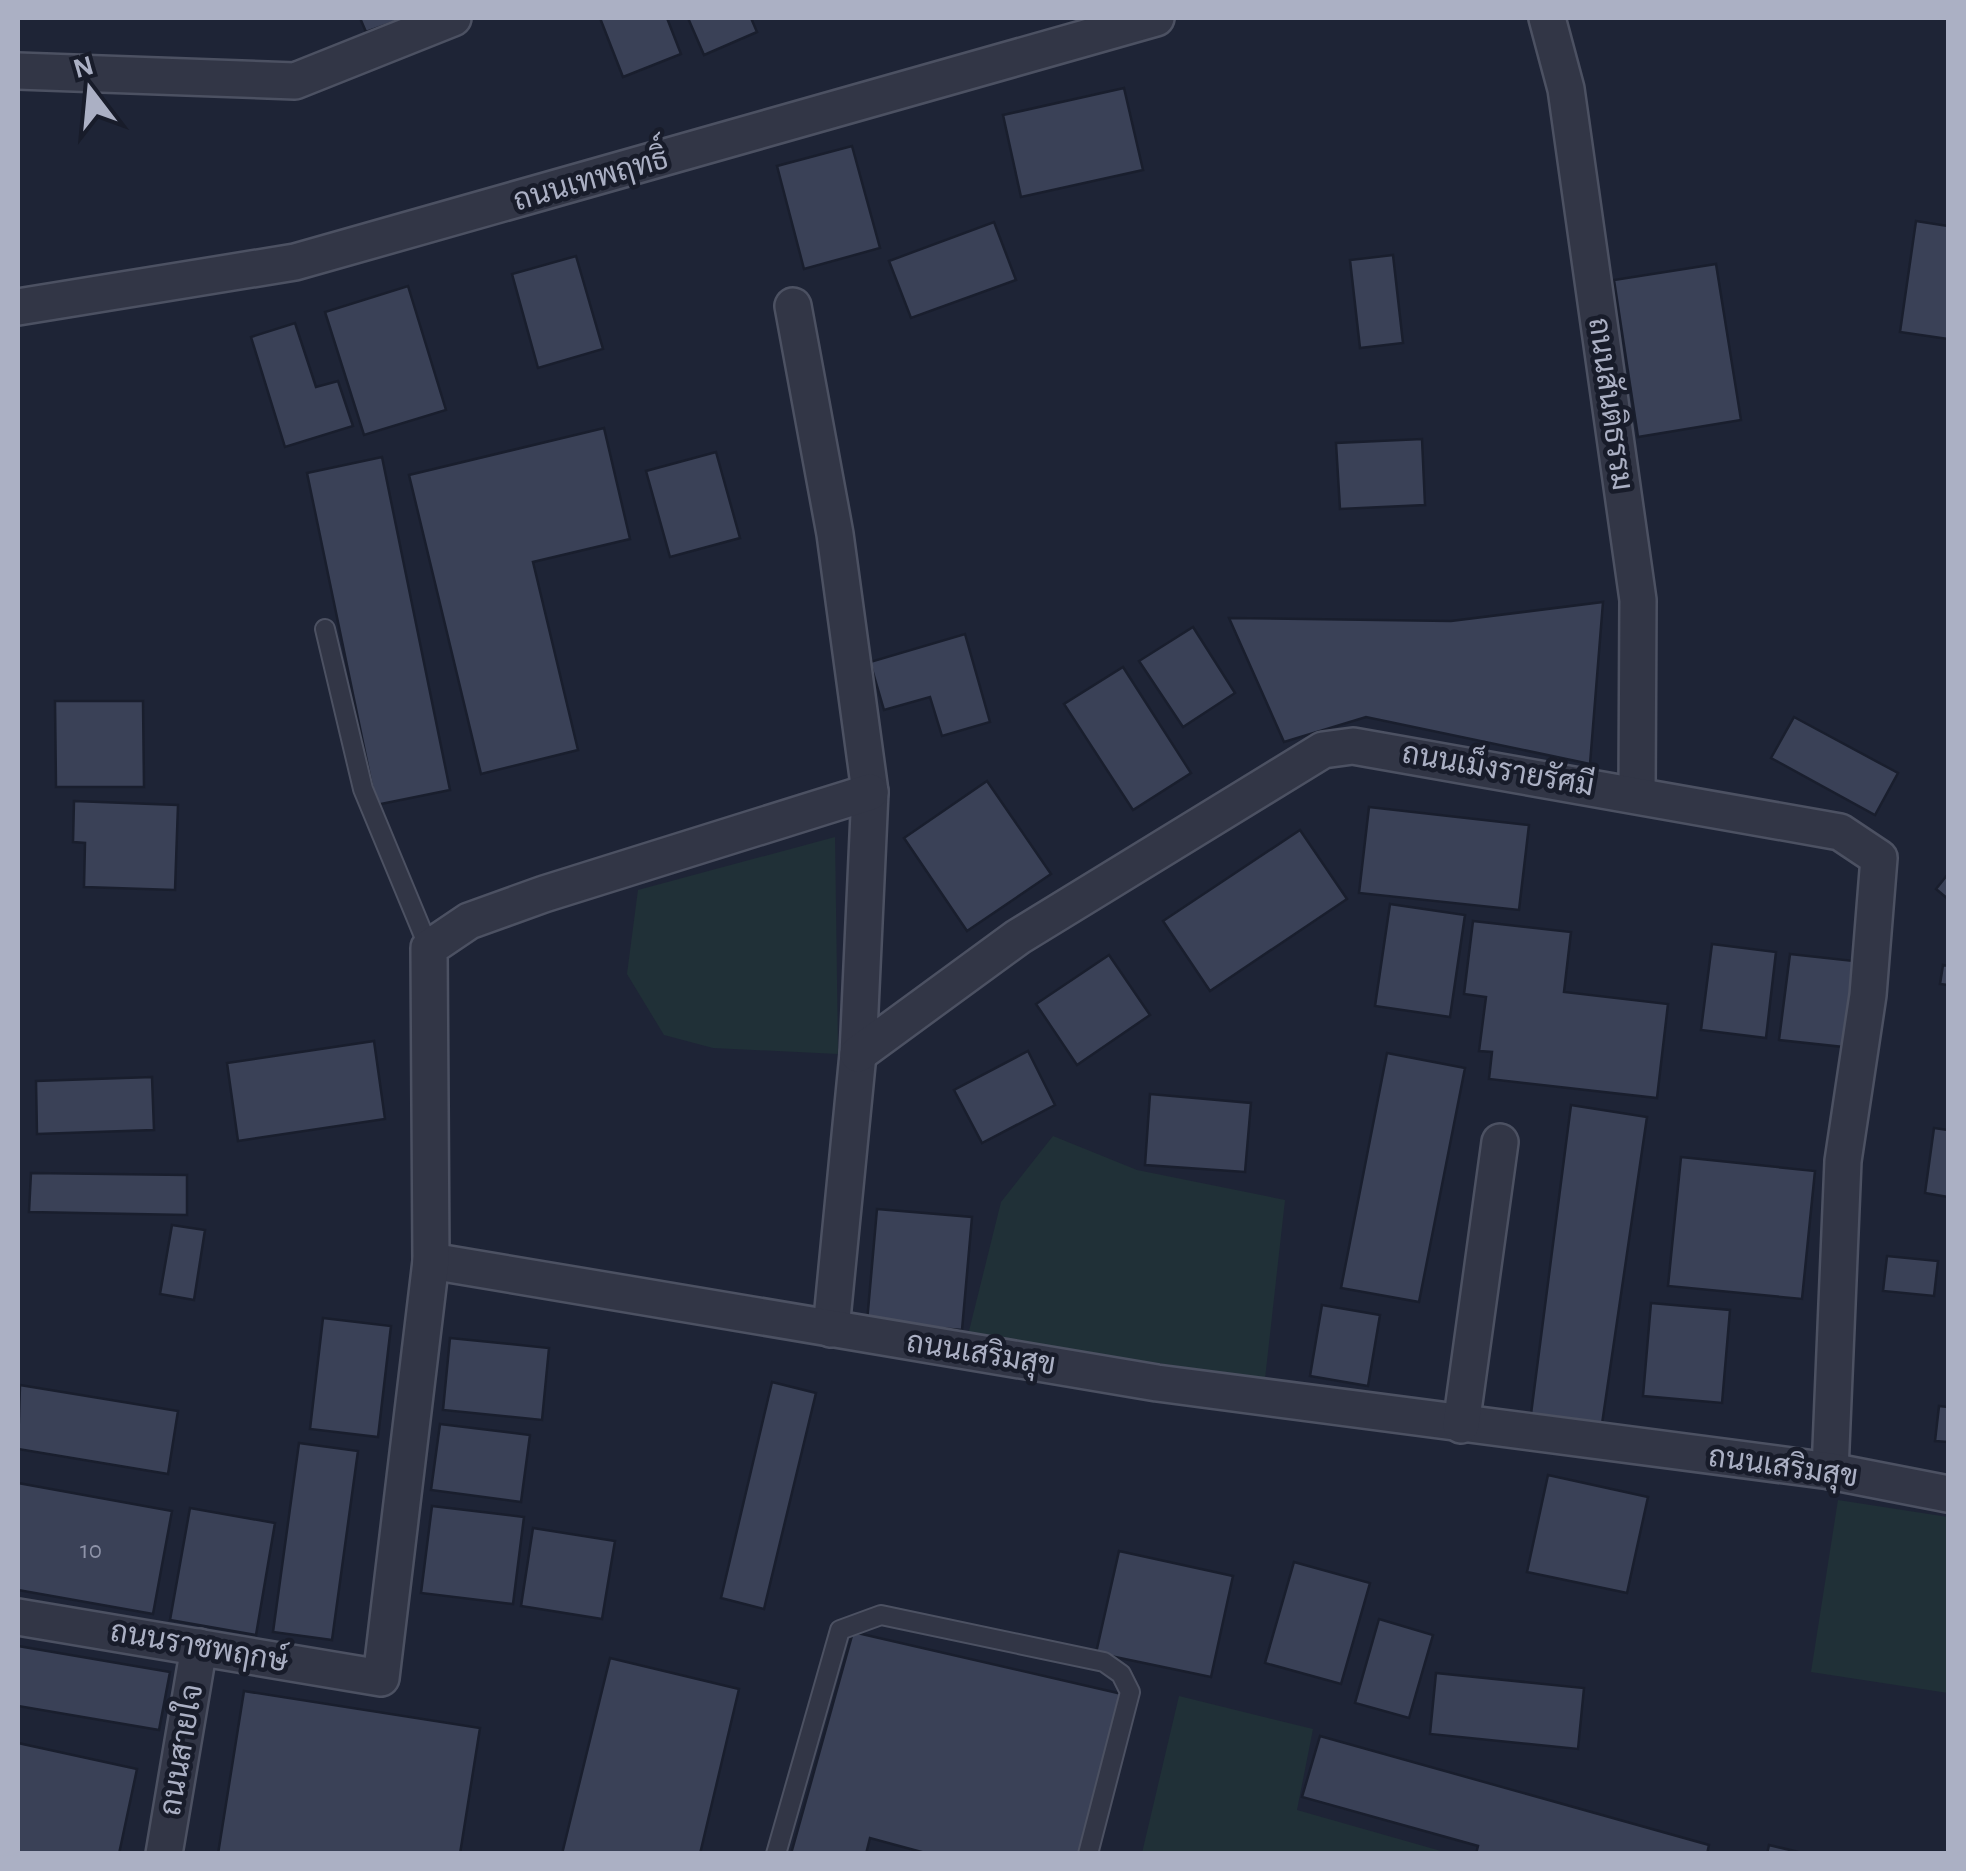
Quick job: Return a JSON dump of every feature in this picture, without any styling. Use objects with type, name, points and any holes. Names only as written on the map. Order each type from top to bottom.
[{"type":"street","points":[[18,71],[296,81],[453,18]]},
{"type":"street","name":"ถนนเทพฤทธิ์","points":[[18,308],[295,262],[1156,18]]},
{"type":"street","name":"ถนนสันติธรรม","points":[[1547,18],[1566,89],[1638,600],[1637,794]]},
{"type":"street","points":[[793,306],[836,534],[870,792],[858,1054],[831,1329]]},
{"type":"street","name":"ถนนเม็งรายรัศมี","points":[[858,1054],[1018,937],[1323,750],[1354,746],[1840,832],[1879,858],[1868,995],[1844,1161],[1830,1471]]},
{"type":"street","points":[[430,1261],[429,948],[469,921],[870,792]]},
{"type":"street","points":[[1460,1424],[1500,1142]]},
{"type":"street","name":"ถนนเสริมสุข","points":[[430,1261],[1158,1383],[1830,1471],[1948,1494]]},
{"type":"street","name":"ถนนราชพฤกษ์","points":[[18,1616],[380,1678],[430,1261]]},
{"type":"street","name":"ถนนสายใจ","points":[[164,1854],[199,1646]]},
{"type":"lane","points":[[324,629],[363,789],[429,948]]},
{"type":"lane","points":[[776,1854],[840,1630],[881,1615],[1104,1662],[1120,1674],[1130,1692],[1088,1854]]},
{"type":"shaded area","points":[[835,837],[838,1054],[713,1048],[664,1035],[627,974],[638,890]]},
{"type":"shaded area","points":[[1053,1136],[1137,1170],[1285,1200],[1265,1379],[968,1335],[1001,1202]]},
{"type":"shaded area","points":[[1838,1500],[1948,1517],[1948,1693],[1811,1672]]},
{"type":"shaded area","points":[[1179,1696],[1313,1729],[1297,1810],[1448,1853],[1142,1853]]},
{"type":"building","points":[[360,18],[405,18],[366,32]]},
{"type":"building","points":[[600,18],[667,18],[681,54],[623,77]]},
{"type":"building","points":[[688,18],[751,18],[757,32],[704,55]]},
{"type":"building","points":[[1124,88],[1143,170],[1021,197],[1003,115]]},
{"type":"building","points":[[852,146],[880,248],[804,269],[777,166]]},
{"type":"building","points":[[1916,221],[1948,226],[1948,339],[1900,332]]},
{"type":"building","points":[[994,222],[1016,280],[911,318],[889,261]]},
{"type":"building","points":[[1393,255],[1403,343],[1360,348],[1350,260]]},
{"type":"building","points":[[576,256],[603,349],[538,368],[512,274]]},
{"type":"building","points":[[1716,264],[1741,420],[1638,437],[1614,280]]},
{"type":"building","points":[[408,286],[446,410],[364,435],[325,312]]},
{"type":"building","points":[[295,323],[316,387],[338,381],[353,426],[285,447],[251,337]]},
{"type":"building","points":[[604,428],[630,539],[533,562],[578,750],[481,774],[409,475]]},
{"type":"building","points":[[1422,439],[1425,505],[1340,509],[1336,443]]},
{"type":"building","points":[[716,452],[740,538],[670,557],[646,471]]},
{"type":"building","points":[[382,457],[450,790],[376,805],[307,473]]},
{"type":"building","points":[[1603,602],[1590,764],[1366,717],[1284,742],[1229,618],[1451,621]]},
{"type":"building","points":[[1193,627],[1235,693],[1183,727],[1139,661]]},
{"type":"building","points":[[965,634],[990,722],[942,736],[930,697],[884,710],[870,662]]},
{"type":"building","points":[[1123,667],[1191,773],[1133,810],[1064,704]]},
{"type":"building","points":[[55,701],[143,701],[144,787],[56,787]]},
{"type":"building","points":[[1794,717],[1898,773],[1875,815],[1771,758]]},
{"type":"building","points":[[987,781],[1051,874],[967,931],[904,838]]},
{"type":"building","points":[[74,801],[178,805],[175,890],[84,887],[85,843],[73,842]]},
{"type":"building","points":[[1369,807],[1529,825],[1519,910],[1359,893]]},
{"type":"building","points":[[1300,830],[1347,899],[1210,991],[1163,921]]},
{"type":"building","points":[[1948,874],[1948,899],[1936,889]]},
{"type":"building","points":[[1390,904],[1465,915],[1450,1017],[1375,1006]]},
{"type":"building","points":[[1473,921],[1571,932],[1564,992],[1668,1004],[1657,1098],[1489,1079],[1492,1052],[1479,1051],[1486,997],[1464,994]]},
{"type":"building","points":[[1712,944],[1776,952],[1766,1038],[1701,1030]]},
{"type":"building","points":[[1790,954],[1854,961],[1844,1047],[1779,1040]]},
{"type":"building","points":[[1109,955],[1150,1015],[1077,1065],[1036,1004]]},
{"type":"building","points":[[1943,965],[1948,966],[1948,985],[1940,984]]},
{"type":"building","points":[[374,1041],[385,1119],[238,1141],[227,1063]]},
{"type":"building","points":[[1028,1051],[1055,1105],[982,1143],[954,1090]]},
{"type":"building","points":[[1387,1053],[1465,1068],[1419,1302],[1341,1288]]},
{"type":"building","points":[[152,1077],[154,1130],[37,1134],[36,1081]]},
{"type":"building","points":[[1150,1094],[1251,1103],[1245,1172],[1145,1165]]},
{"type":"building","points":[[1571,1105],[1647,1117],[1602,1424],[1531,1414]]},
{"type":"building","points":[[1934,1128],[1948,1130],[1948,1197],[1925,1193]]},
{"type":"building","points":[[1681,1157],[1815,1171],[1802,1299],[1668,1286]]},
{"type":"building","points":[[31,1173],[187,1175],[187,1215],[29,1212]]},
{"type":"building","points":[[877,1209],[972,1217],[962,1330],[867,1322]]},
{"type":"building","points":[[172,1225],[205,1230],[194,1300],[160,1294]]},
{"type":"building","points":[[1887,1256],[1938,1261],[1934,1296],[1883,1291]]},
{"type":"building","points":[[1651,1303],[1730,1310],[1722,1403],[1643,1396]]},
{"type":"building","points":[[1322,1305],[1380,1315],[1368,1386],[1310,1376]]},
{"type":"building","points":[[323,1318],[391,1326],[378,1437],[310,1429]]},
{"type":"building","points":[[450,1338],[549,1348],[542,1420],[443,1410]]},
{"type":"building","points":[[772,1382],[816,1393],[764,1609],[721,1598]]},
{"type":"building","points":[[20,1385],[178,1411],[168,1474],[18,1449]]},
{"type":"building","points":[[1939,1406],[1948,1407],[1948,1442],[1935,1441]]},
{"type":"building","points":[[440,1424],[530,1435],[521,1502],[431,1490]]},
{"type":"building","points":[[299,1443],[358,1451],[332,1640],[273,1632]]},
{"type":"building","points":[[1548,1475],[1648,1497],[1627,1593],[1527,1572]]},
{"type":"building","points":[[18,1483],[172,1511],[153,1614],[18,1590]]},
{"type":"building","points":[[432,1506],[524,1517],[513,1604],[421,1593]]},
{"type":"building","points":[[190,1508],[275,1523],[256,1635],[170,1620]]},
{"type":"building","points":[[533,1528],[615,1541],[602,1619],[521,1606]]},
{"type":"building","points":[[1119,1551],[1233,1576],[1211,1677],[1096,1653]]},
{"type":"building","points":[[1294,1562],[1370,1583],[1341,1684],[1265,1663]]},
{"type":"building","points":[[1379,1619],[1433,1635],[1409,1718],[1355,1703]]},
{"type":"building","points":[[853,1632],[1122,1694],[1080,1854],[929,1854],[870,1838],[866,1854],[791,1854]]},
{"type":"building","points":[[18,1646],[170,1672],[159,1730],[18,1706]]},
{"type":"building","points":[[610,1658],[739,1689],[700,1854],[562,1854]]},
{"type":"building","points":[[1436,1673],[1584,1688],[1578,1749],[1430,1734]]},
{"type":"building","points":[[244,1691],[480,1728],[460,1854],[218,1854]]},
{"type":"building","points":[[1320,1736],[1709,1845],[1707,1854],[1476,1854],[1478,1846],[1302,1797]]},
{"type":"building","points":[[18,1743],[137,1769],[119,1854],[18,1854]]},
{"type":"building","points":[[1769,1845],[1807,1854],[1767,1854]]}]
